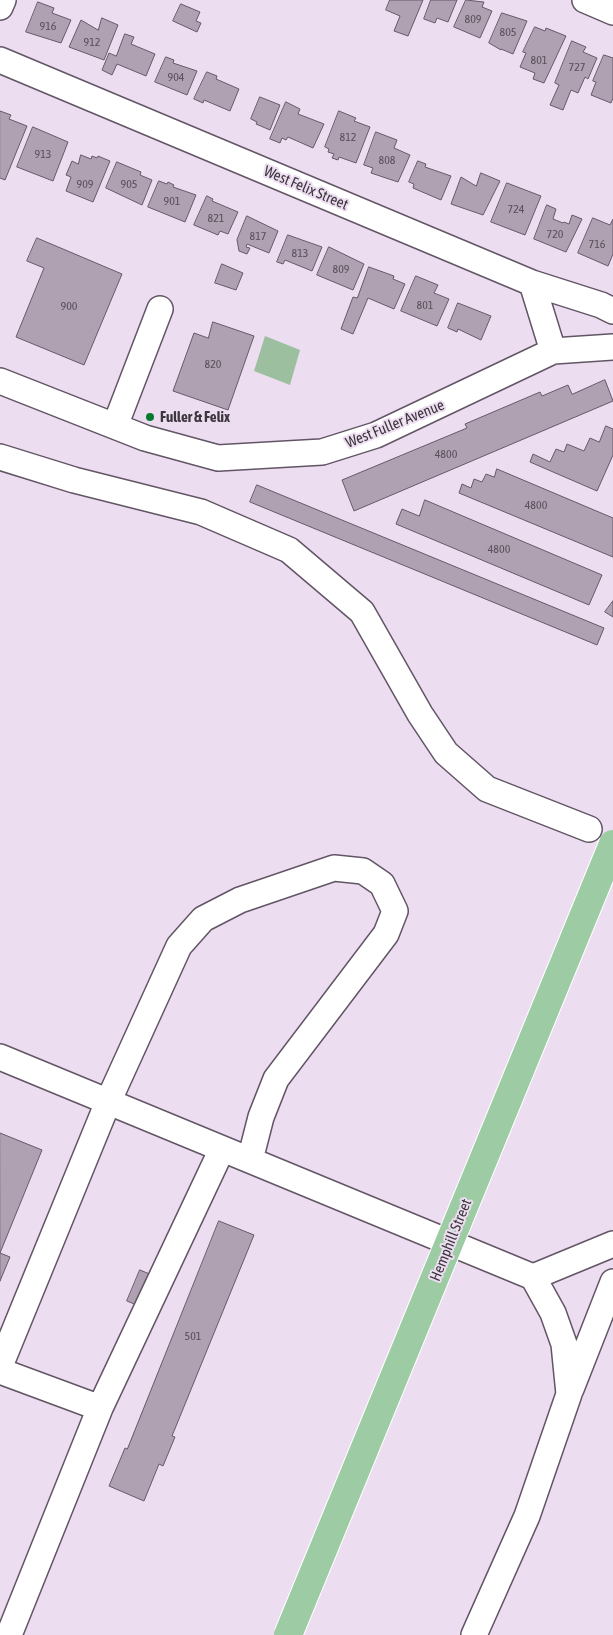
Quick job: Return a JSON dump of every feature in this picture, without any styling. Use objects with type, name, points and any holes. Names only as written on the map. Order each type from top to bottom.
[{"type":"main road","name":"Hemphill Street","points":[[288,1635],[613,844]]},
{"type":"street","points":[[0,7],[3,0]]},
{"type":"street","points":[[585,0],[613,12]]},
{"type":"street","name":"West Felix Street","points":[[0,60],[532,283],[601,304],[613,311]]},
{"type":"street","points":[[532,283],[553,351]]},
{"type":"street","points":[[115,426],[160,309]]},
{"type":"street","name":"West Fuller Avenue","points":[[0,380],[145,438],[218,458],[322,452],[376,435],[553,351],[613,347]]},
{"type":"street","points":[[0,456],[74,480],[201,512],[289,550],[362,612],[420,714],[446,753],[487,789],[589,829]]},
{"type":"street","points":[[0,1366],[108,1102],[179,946],[203,919],[240,900],[334,868],[363,871],[382,884],[395,911],[386,934],[276,1079],[261,1117],[250,1160]]},
{"type":"street","points":[[0,1057],[533,1277],[553,1313],[564,1344],[569,1394]]},
{"type":"street","points":[[9,1635],[100,1408],[222,1149]]},
{"type":"street","points":[[533,1277],[613,1244]]},
{"type":"street","points":[[474,1635],[527,1516],[569,1394],[613,1282]]},
{"type":"street","points":[[0,1371],[100,1408]]},
{"type":"green space","points":[[265,336],[300,350],[290,385],[254,371]]},
{"type":"building","points":[[390,0],[423,0],[408,36],[394,31],[400,16],[386,10]]},
{"type":"building","points":[[431,0],[457,0],[448,22],[437,18],[435,23],[424,19]]},
{"type":"building","points":[[466,0],[484,2],[482,7],[492,11],[480,38],[454,27]]},
{"type":"building","points":[[38,2],[54,8],[52,13],[71,20],[61,43],[26,32]]},
{"type":"building","points":[[181,4],[200,12],[196,21],[201,23],[197,32],[173,21]]},
{"type":"building","points":[[502,13],[527,21],[513,54],[489,43]]},
{"type":"building","points":[[102,18],[118,25],[104,60],[69,47],[81,20],[98,30]]},
{"type":"building","points":[[535,27],[545,31],[546,28],[566,36],[544,83],[533,79],[535,73],[520,67],[526,53],[523,52]]},
{"type":"building","points":[[125,34],[134,37],[131,44],[155,54],[146,76],[117,64],[112,75],[102,70],[109,53],[116,56]]},
{"type":"building","points":[[572,41],[586,47],[583,52],[597,58],[588,79],[585,77],[578,93],[571,90],[563,110],[550,105],[559,85],[555,83]]},
{"type":"building","points":[[604,55],[613,58],[613,98],[611,103],[591,95],[596,82],[593,81]]},
{"type":"building","points":[[166,57],[174,60],[173,63],[197,71],[187,95],[155,82]]},
{"type":"building","points":[[207,72],[217,76],[216,79],[239,89],[230,111],[204,100],[203,103],[194,99]]},
{"type":"building","points":[[260,97],[280,105],[270,130],[256,124],[257,122],[251,119]]},
{"type":"building","points":[[286,102],[300,109],[298,114],[324,124],[313,148],[288,137],[286,140],[282,138],[280,143],[270,139]]},
{"type":"building","points":[[0,111],[11,115],[9,119],[27,126],[5,180],[0,178]]},
{"type":"building","points":[[339,111],[356,118],[354,121],[370,127],[356,163],[339,157],[338,160],[332,158],[334,154],[328,152],[329,149],[325,147]]},
{"type":"building","points":[[33,127],[68,142],[53,181],[17,167]]},
{"type":"building","points":[[376,132],[397,140],[394,148],[410,155],[398,182],[371,173],[373,168],[364,165]]},
{"type":"building","points":[[81,155],[91,159],[92,156],[97,158],[98,156],[110,161],[93,202],[66,191],[71,177],[66,175],[72,161],[78,164]]},
{"type":"building","points":[[418,161],[426,164],[425,167],[451,176],[441,200],[413,188],[414,184],[409,182]]},
{"type":"building","points":[[117,162],[141,172],[140,175],[152,180],[142,205],[106,188]]},
{"type":"building","points":[[481,173],[500,181],[483,215],[451,204],[461,177],[476,186]]},
{"type":"building","points":[[159,181],[167,184],[168,182],[174,185],[173,187],[196,195],[185,222],[148,207]]},
{"type":"building","points":[[507,183],[541,196],[525,235],[491,222]]},
{"type":"building","points":[[207,196],[213,199],[212,201],[238,212],[228,234],[220,231],[218,235],[194,225]]},
{"type":"building","points":[[547,205],[556,209],[553,219],[563,223],[569,224],[572,215],[582,219],[566,252],[534,239]]},
{"type":"building","points":[[247,216],[278,231],[269,253],[247,244],[246,247],[250,248],[247,254],[239,251],[237,240]]},
{"type":"building","points":[[593,218],[610,225],[613,219],[613,254],[608,266],[578,253]]},
{"type":"building","points":[[288,235],[322,247],[312,271],[285,260],[283,264],[277,262]]},
{"type":"building","points":[[37,238],[122,274],[84,365],[16,337],[44,268],[27,261]]},
{"type":"building","points":[[329,247],[364,264],[353,290],[317,275]]},
{"type":"building","points":[[222,264],[243,273],[236,290],[215,283]]},
{"type":"building","points":[[369,267],[394,276],[393,279],[405,284],[394,309],[368,298],[353,334],[341,329],[353,297],[357,298]]},
{"type":"building","points":[[416,276],[438,285],[434,293],[449,299],[437,326],[401,311]]},
{"type":"building","points":[[458,303],[491,316],[481,340],[458,329],[457,332],[448,328]]},
{"type":"building","points":[[213,322],[254,336],[228,410],[173,391],[194,333],[208,338]]},
{"type":"building","points":[[605,380],[613,401],[354,511],[342,480],[467,428],[465,424],[540,392],[542,396],[568,385],[572,394]]},
{"type":"building","points":[[606,426],[613,429],[613,455],[597,491],[530,462],[533,454],[550,462],[556,449],[564,452],[567,444],[584,451],[590,438],[599,442]]},
{"type":"building","points":[[497,469],[613,518],[613,557],[459,493],[462,484],[471,488],[474,479],[482,482],[486,474],[494,477]]},
{"type":"building","points":[[257,485],[604,628],[597,645],[250,502]]},
{"type":"building","points":[[425,500],[602,575],[589,605],[396,524],[402,509],[419,516]]},
{"type":"building","points":[[613,601],[613,617],[605,612]]},
{"type":"building","points":[[0,1133],[42,1150],[0,1253]]},
{"type":"building","points":[[219,1221],[254,1235],[172,1436],[175,1437],[163,1466],[159,1464],[144,1501],[109,1486],[125,1448],[127,1449]]},
{"type":"building","points":[[0,1253],[10,1257],[0,1281]]},
{"type":"building","points":[[140,1270],[152,1275],[139,1306],[127,1301]]},
{"type":"place","name":"Fuller & Felix","points":[[150,417]]}]
